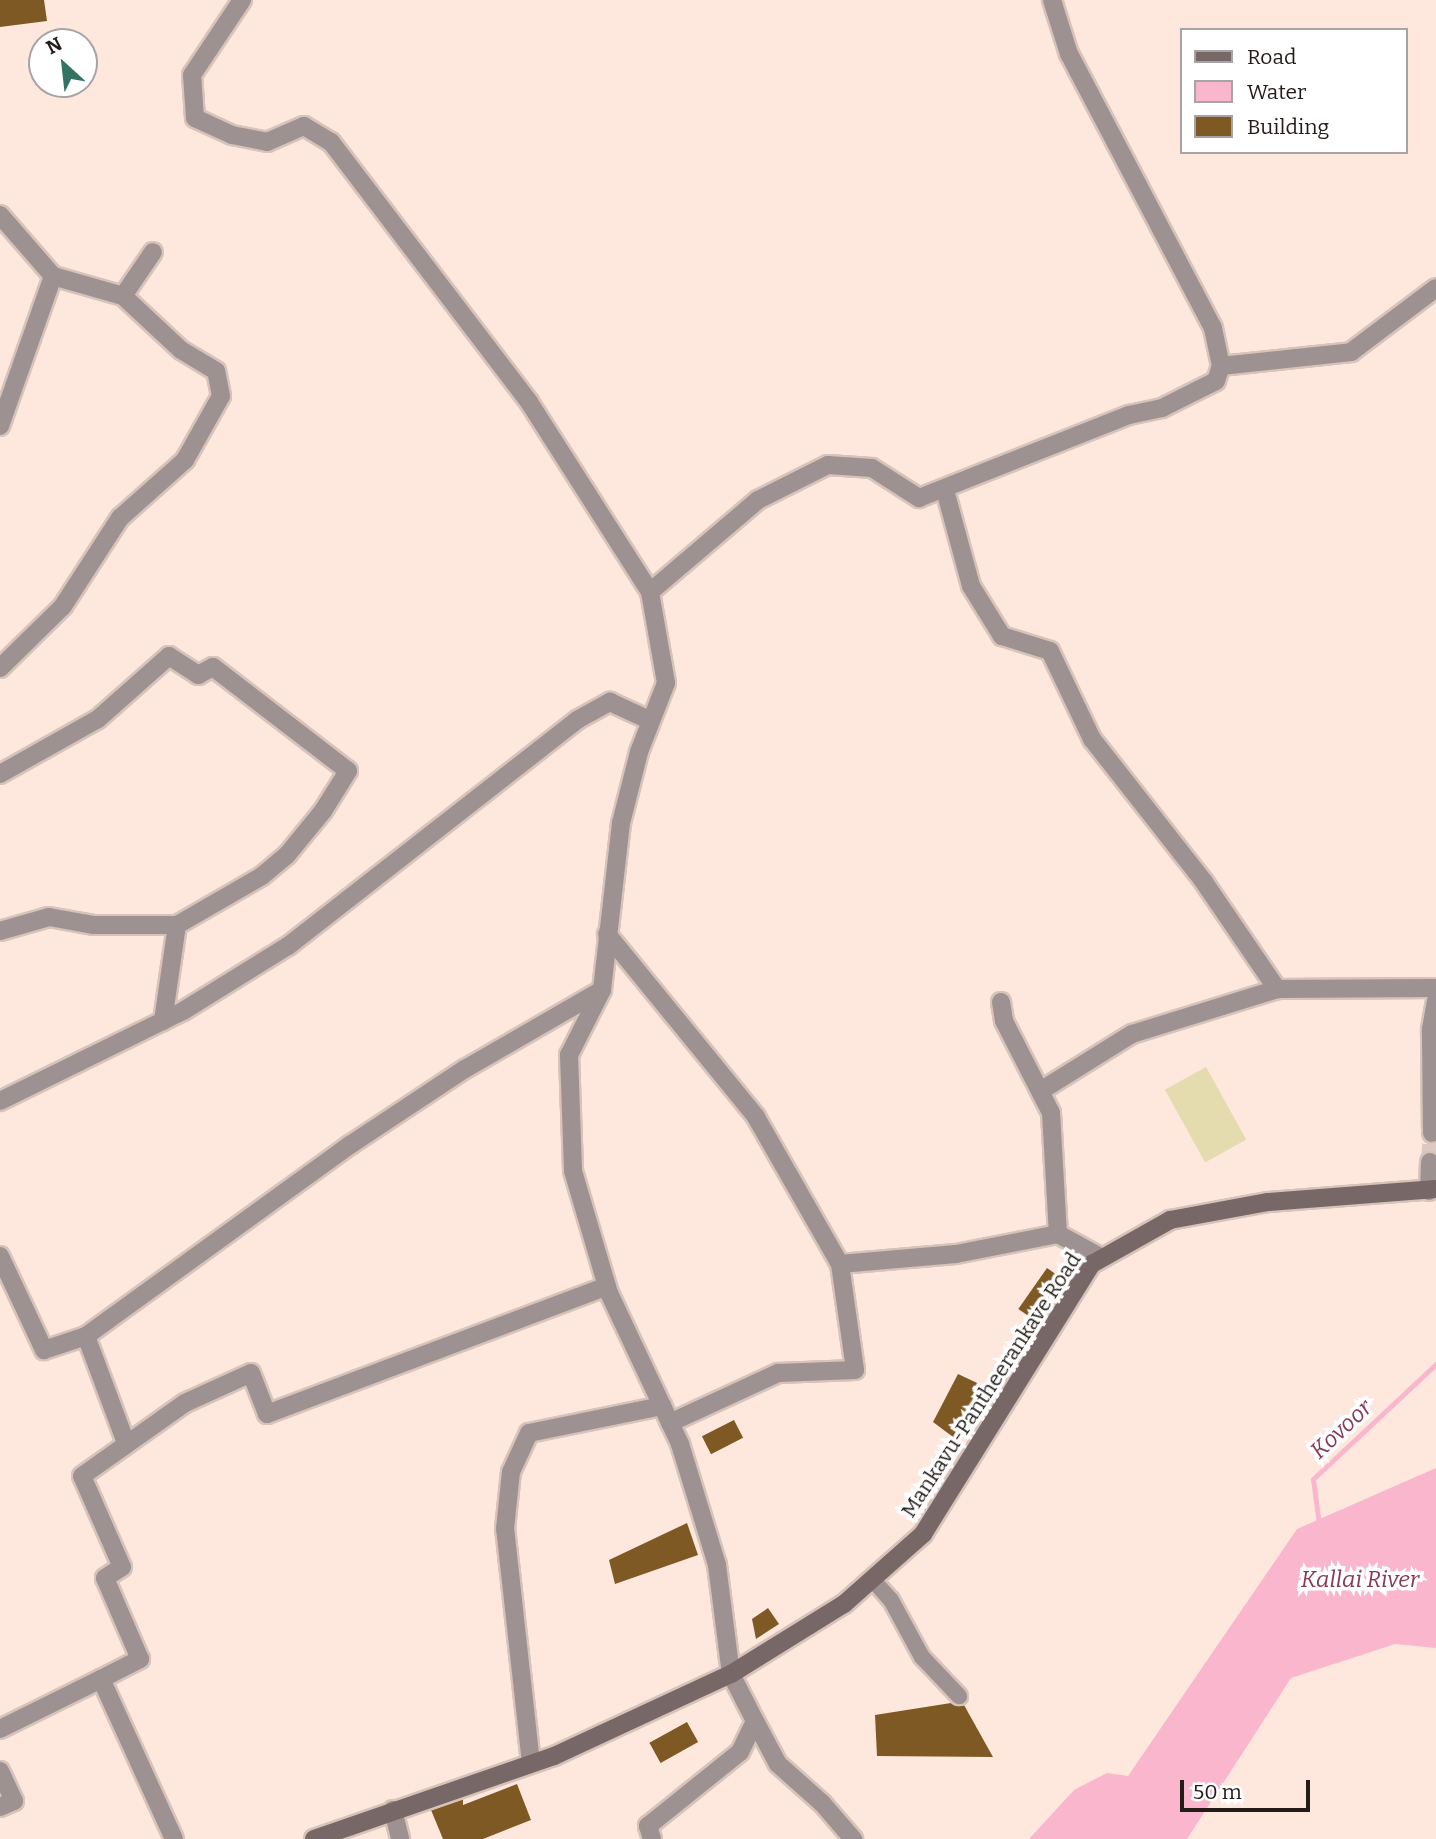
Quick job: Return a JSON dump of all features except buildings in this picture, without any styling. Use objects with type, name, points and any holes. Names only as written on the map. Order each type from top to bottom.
[{"type":"main road","name":"Mankavu-Pantheerankave Road","points":[[314,1839],[531,1763],[731,1674],[844,1604],[923,1534],[1092,1264],[1102,1258],[1170,1220],[1268,1202],[1432,1190]]},
{"type":"street","points":[[242,0],[192,75],[195,118],[232,135],[267,142],[304,127],[331,142],[529,402],[650,592],[666,683],[649,720],[621,823],[602,990],[569,1055],[573,1171],[607,1286],[670,1423],[717,1565],[731,1674],[778,1764],[822,1803],[853,1839]]},
{"type":"street","points":[[650,592],[758,500],[828,465],[872,468],[919,498],[945,490],[1129,415],[1162,408],[1216,381],[1221,366],[1213,328],[1069,54],[1052,0]]},
{"type":"street","points":[[0,215],[52,276],[123,296],[181,350],[216,371],[221,396],[185,460],[120,518],[63,606],[0,668]]},
{"type":"street","points":[[123,296],[153,252]]},
{"type":"street","points":[[0,426],[52,276]]},
{"type":"street","points":[[1221,366],[1350,352],[1436,288]]},
{"type":"street","points":[[945,490],[971,586],[1002,635],[1050,651],[1092,739],[1204,882],[1277,989]]},
{"type":"street","points":[[0,774],[98,719],[169,656],[198,675],[213,667],[348,771],[324,811],[287,855],[262,876],[177,925],[94,925],[49,917],[0,931]]},
{"type":"street","points":[[0,1101],[163,1021],[288,946],[370,877],[451,820],[577,720],[610,702],[649,720]]},
{"type":"street","points":[[163,1021],[177,925]]},
{"type":"street","points":[[607,934],[756,1117],[840,1264],[855,1370],[778,1373],[670,1423]]},
{"type":"street","points":[[1042,1090],[1132,1034],[1277,989],[1436,988]]},
{"type":"street","points":[[1,1261],[44,1350],[86,1336],[350,1144],[465,1069],[602,990]]},
{"type":"street","points":[[1432,1133],[1431,1029],[1436,1000]]},
{"type":"street","points":[[1001,1002],[1004,1021],[1021,1058],[1042,1090],[1055,1134],[1058,1234]]},
{"type":"street","points":[[1430,1162],[1432,1190]]},
{"type":"street","points":[[840,1264],[956,1254],[1058,1234],[1102,1258]]},
{"type":"street","points":[[0,1729],[140,1659],[105,1578],[122,1567],[82,1476],[126,1443],[185,1404],[251,1373],[267,1414],[607,1286]]},
{"type":"street","points":[[86,1336],[126,1443]]},
{"type":"street","points":[[531,1763],[505,1529],[511,1472],[529,1433],[662,1406]]},
{"type":"street","points":[[872,1579],[891,1600],[922,1657],[959,1696]]},
{"type":"street","points":[[101,1679],[174,1839]]},
{"type":"street","points":[[652,1839],[648,1826],[740,1752],[755,1721]]},
{"type":"street","points":[[0,1771],[14,1801],[0,1807]]},
{"type":"street","points":[[393,1810],[400,1839]]},
{"type":"shaded area","points":[[1206,1067],[1246,1140],[1205,1162],[1165,1090]]},
{"type":"water","name":"Kallai River","points":[[1436,1468],[1436,1648],[1395,1644],[1291,1678],[1187,1839],[1029,1839],[1074,1790],[1107,1773],[1128,1776],[1297,1529]]},
{"type":"waterway","name":"Kovoor","points":[[1319,1524],[1313,1479],[1436,1364]]},
{"type":"tunnel","points":[[1430,1162],[1432,1133]]}]
